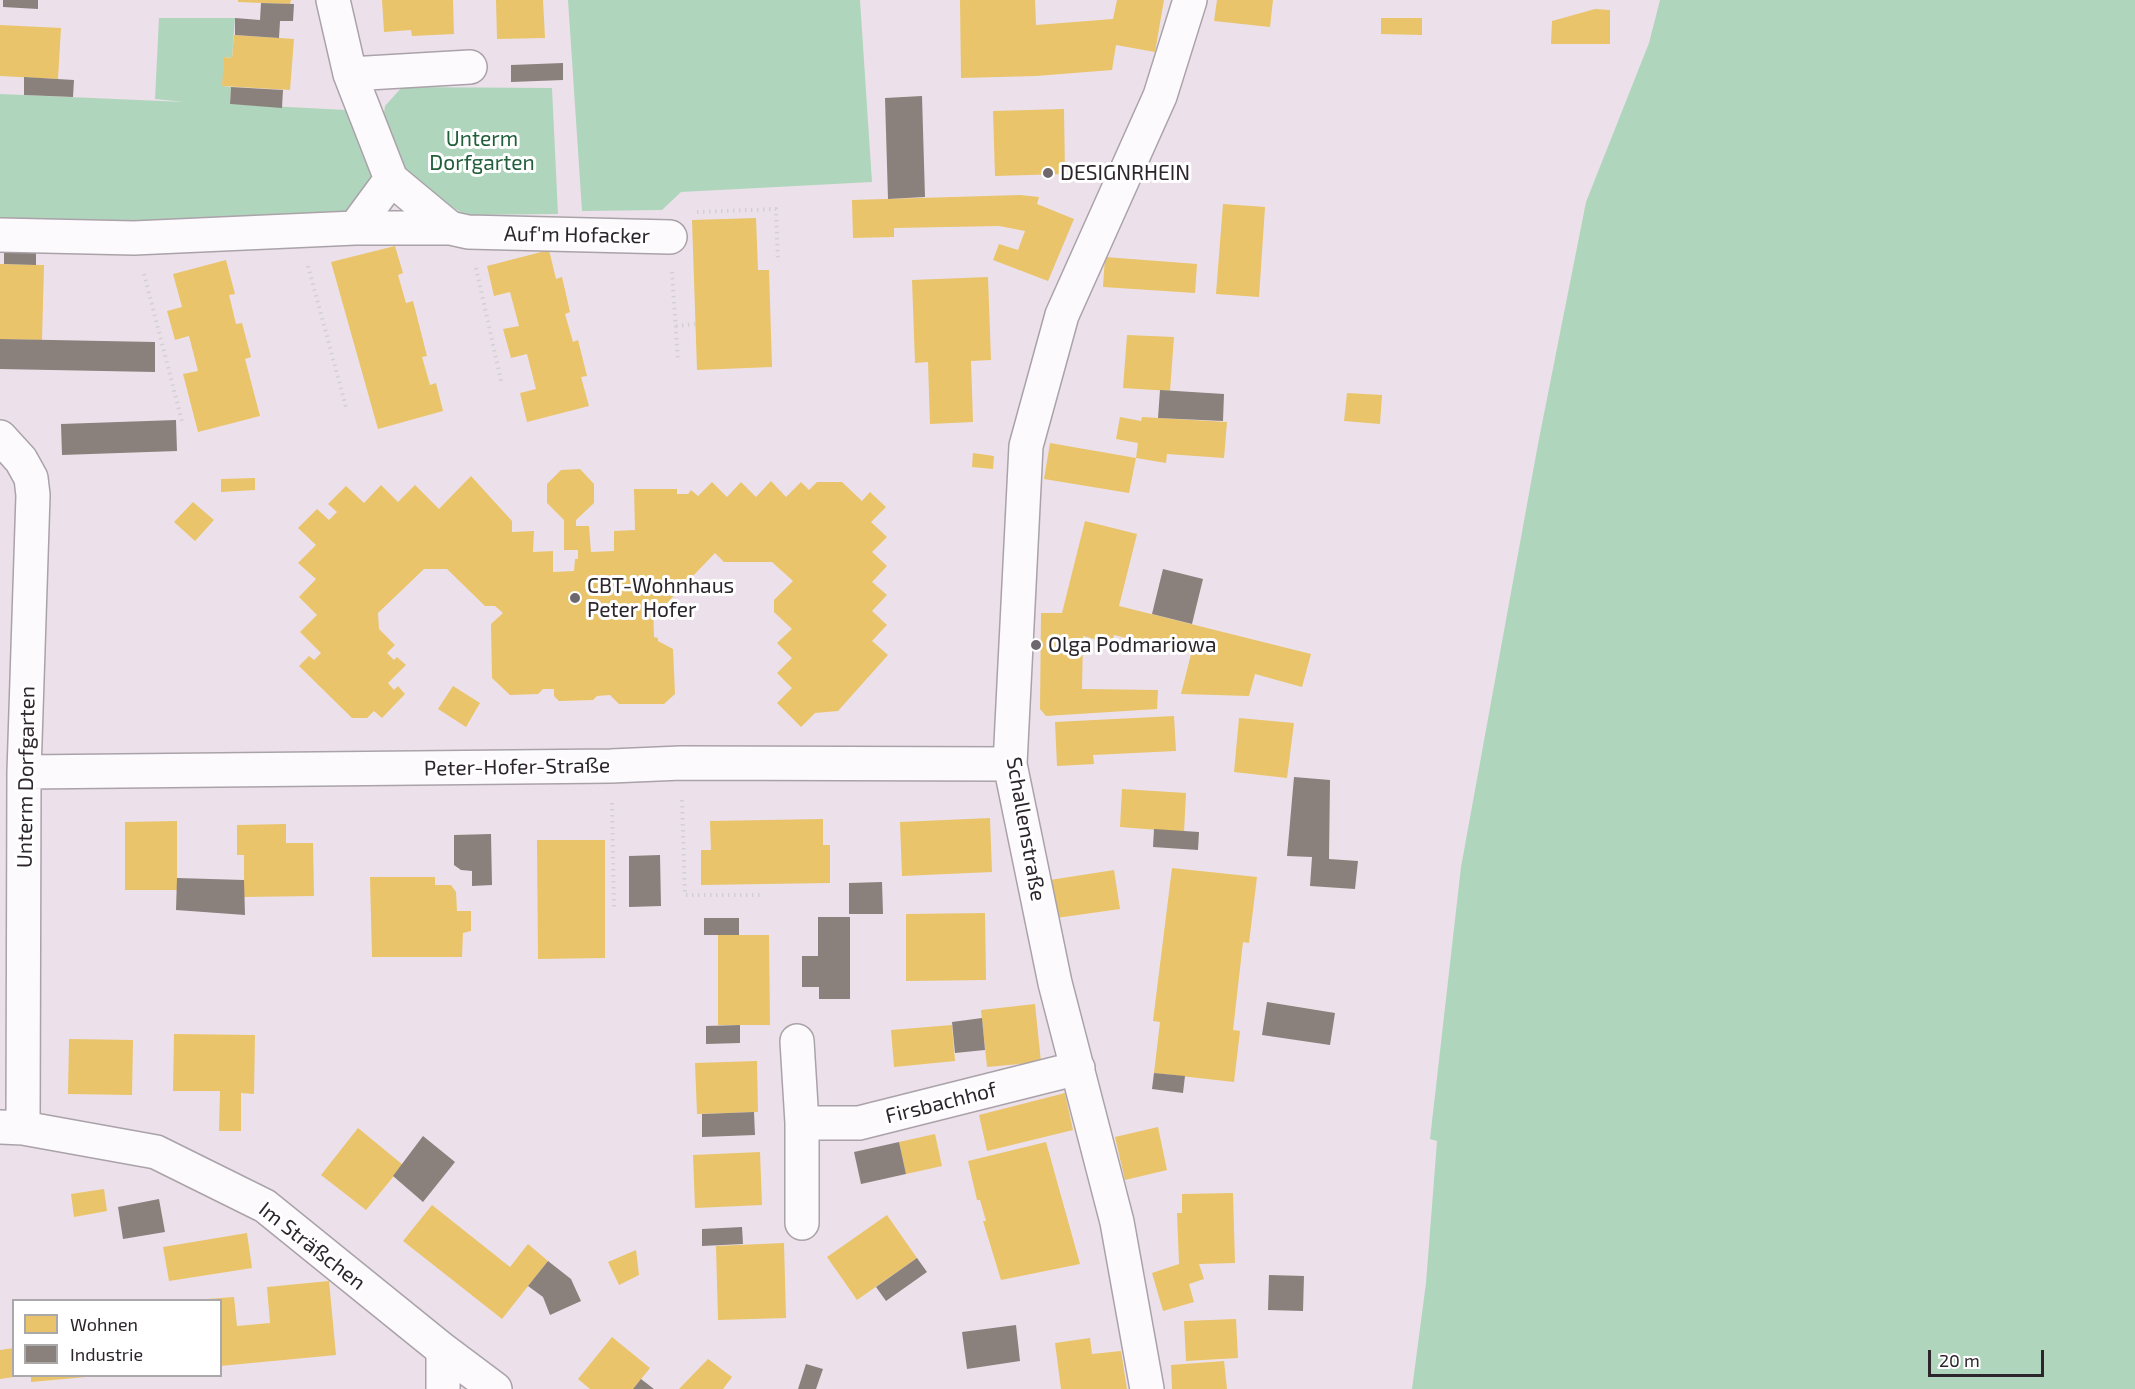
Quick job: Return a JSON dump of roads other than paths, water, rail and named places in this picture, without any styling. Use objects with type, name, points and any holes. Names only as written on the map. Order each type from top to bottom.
[{"type":"street","points":[[333,0],[350,74],[391,179],[459,230]]},
{"type":"street","name":"Schallenstraße","points":[[1147,1389],[1117,1222],[1055,983],[1010,764],[1026,446],[1062,315],[1160,96],[1190,0]]},
{"type":"street","points":[[350,74],[470,67]]},
{"type":"street","points":[[355,228],[391,179]]},
{"type":"street","name":"Auf'm Hofacker","points":[[0,235],[134,238],[355,228],[670,237]]},
{"type":"street","name":"Unterm Dorfgarten","points":[[0,436],[21,460],[31,478],[33,495],[11,1127]]},
{"type":"street","name":"Peter-Hofer-Straße","points":[[24,772],[681,764],[1010,764]]},
{"type":"street","points":[[797,1041],[802,1123],[801,1223]]},
{"type":"street","name":"Firsbachhof","points":[[802,1123],[859,1123],[1078,1068]]},
{"type":"street","name":"Im Sträßchen","points":[[11,1127],[156,1152],[265,1206],[443,1350],[495,1389]]},
{"type":"street","points":[[443,1350],[443,1389]]},
{"type":"place","name":"DESIGNRHEIN","points":[[1048,173]]},
{"type":"place","name":"CBT-Wohnhaus Peter Hofer","points":[[575,598]]},
{"type":"place","name":"Olga Podmariowa","points":[[1036,645]]}]
